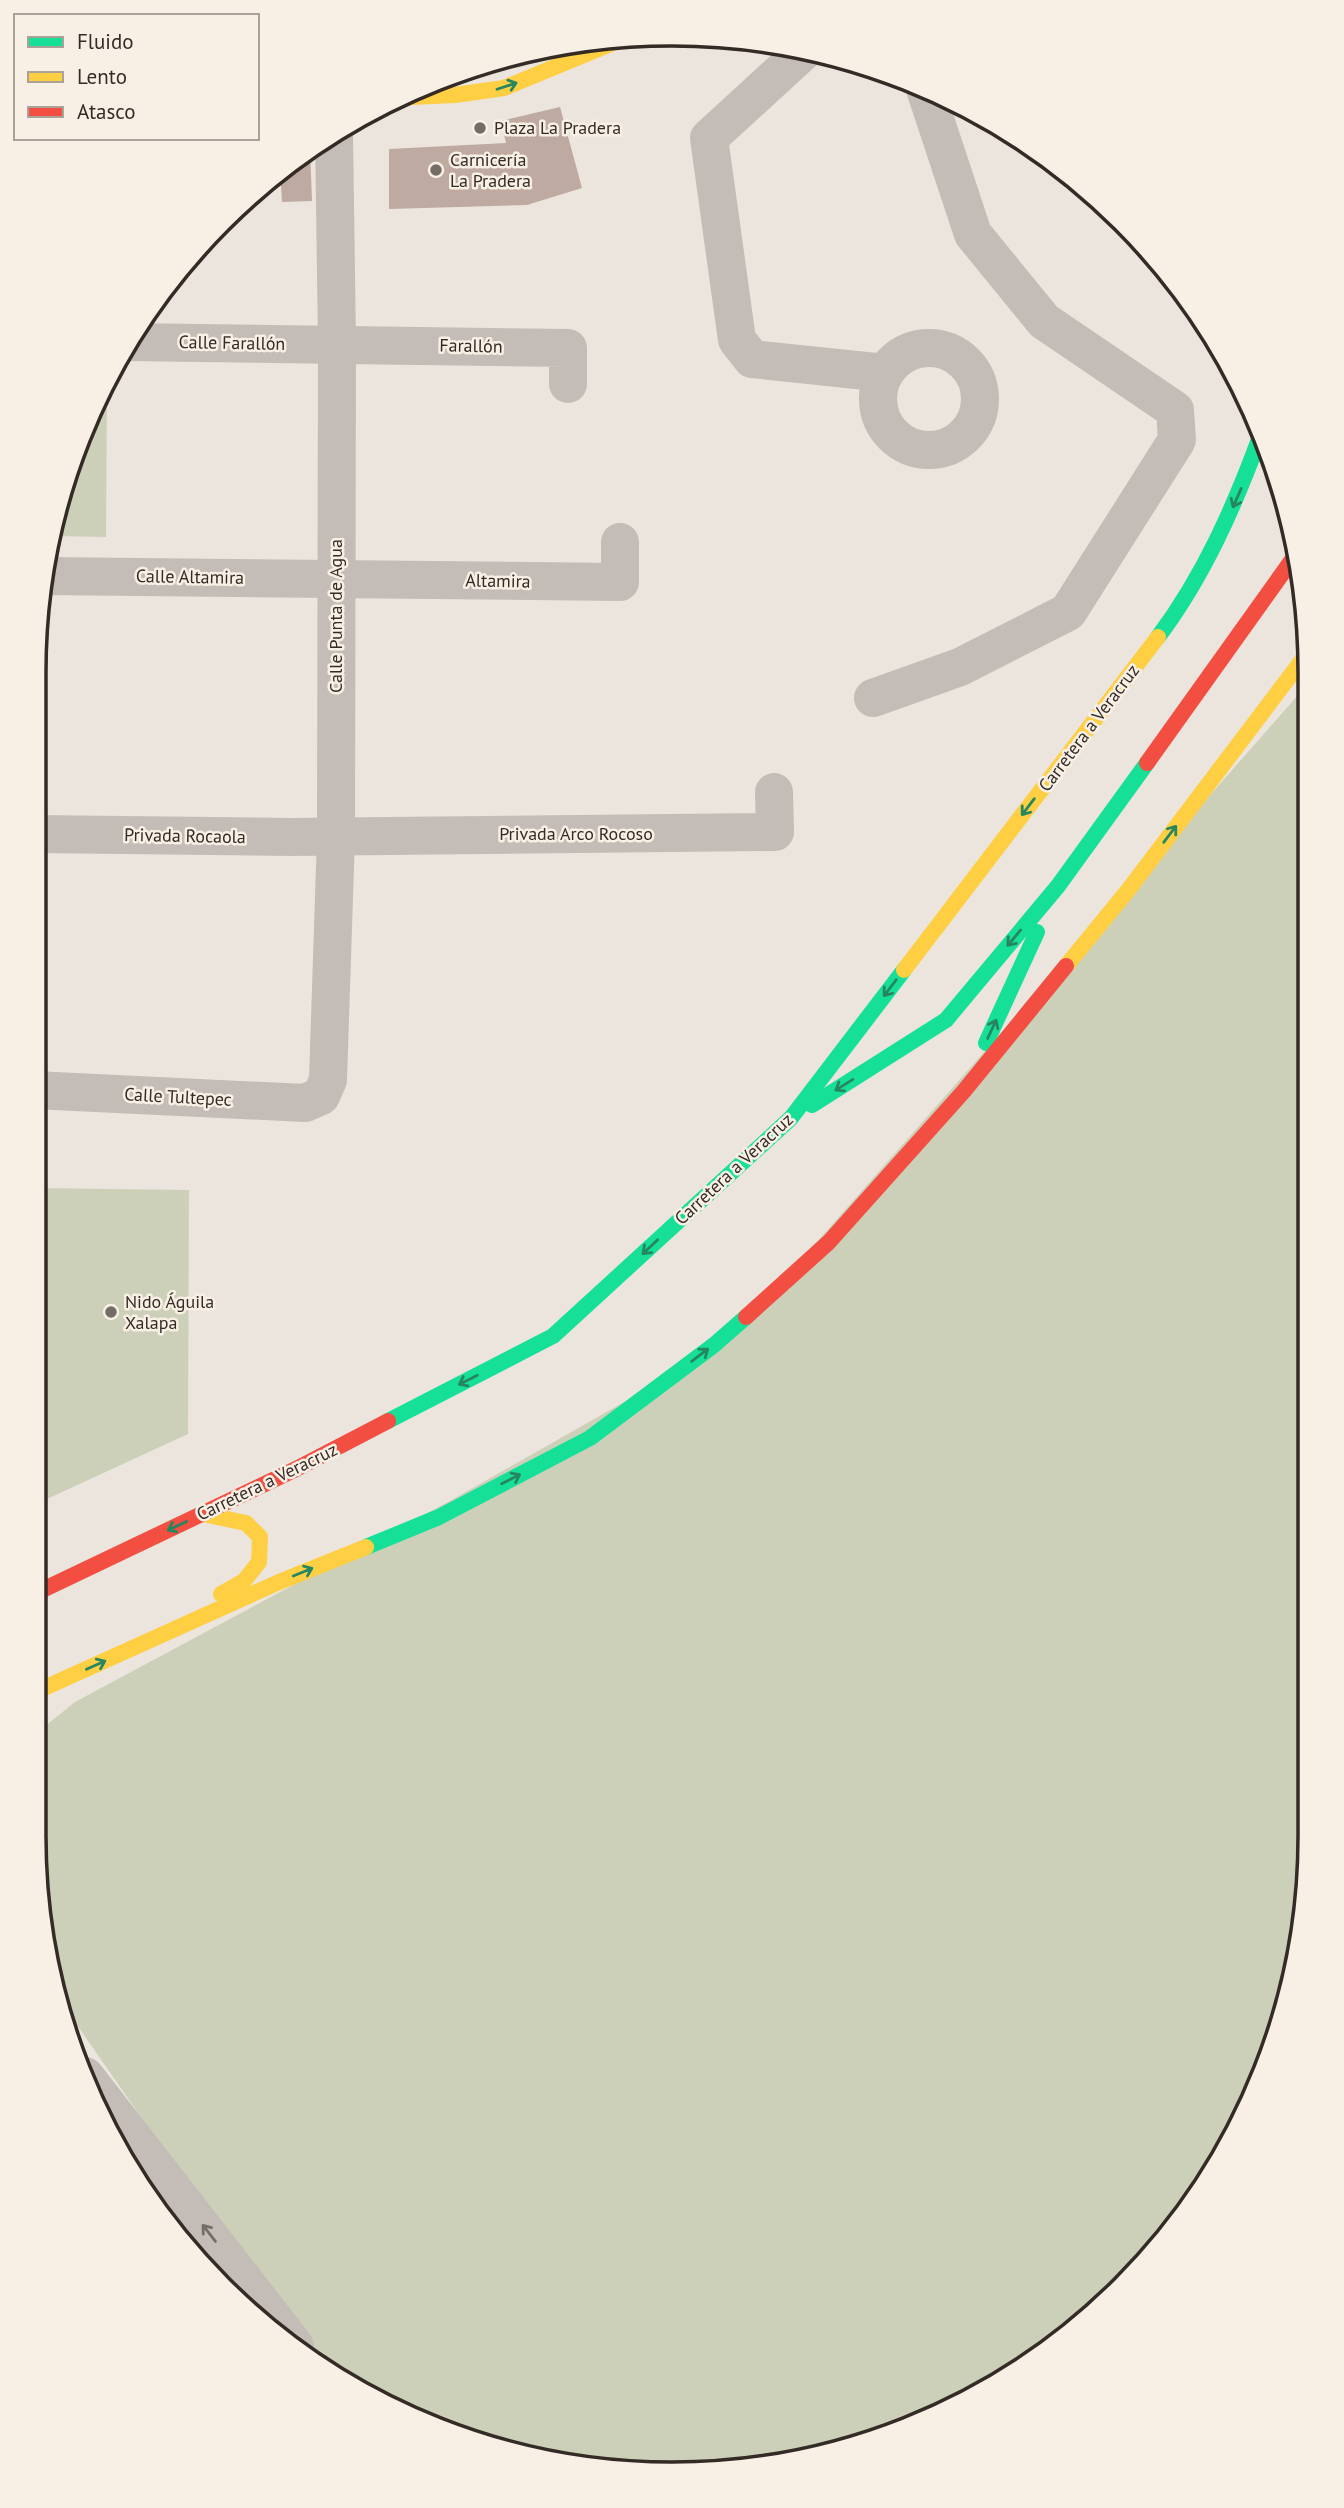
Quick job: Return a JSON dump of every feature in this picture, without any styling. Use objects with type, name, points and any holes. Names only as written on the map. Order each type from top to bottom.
[{"type":"main road","points":[[423,97],[504,89],[595,50]]},
{"type":"main road","name":"Carretera a Veracruz","points":[[46,1588],[296,1469],[553,1336],[791,1118],[1179,610],[1238,498],[1256,447]]},
{"type":"main road","points":[[791,1118],[946,1020],[1058,886],[1289,565]]},
{"type":"main road","points":[[46,1687],[279,1582],[439,1517],[590,1438],[714,1345],[829,1242],[964,1091],[1129,889],[1298,666]]},
{"type":"main road","points":[[964,1091],[1058,886]]},
{"type":"main road","points":[[139,1645],[205,1602],[244,1581],[260,1562],[260,1537],[246,1523],[203,1514]]},
{"type":"street","points":[[796,58],[709,138],[737,340],[752,359],[885,373]]},
{"type":"street","points":[[873,698],[960,667],[1068,612],[1177,440],[1175,410],[1044,321],[973,234],[929,101]]},
{"type":"street","name":"Calle Punta de Agua","points":[[321,1096],[328,1080],[336,836],[337,344],[334,145]]},
{"type":"street","name":"Calle Farallón","points":[[140,342],[337,344]]},
{"type":"street","name":"Farallón","points":[[337,344],[568,348],[568,384]]},
{"type":"street","name":"Altamira","points":[[336,579],[620,582],[620,542]]},
{"type":"street","name":"Calle Altamira","points":[[53,576],[336,579]]},
{"type":"street","name":"Privada Arco Rocoso","points":[[336,836],[775,832],[774,792]]},
{"type":"street","name":"Privada Rocaola","points":[[46,834],[336,836]]},
{"type":"street","name":"Calle Tultepec","points":[[46,1091],[305,1103],[321,1096]]},
{"type":"street","points":[[103,2098],[275,2320]]},
{"type":"green space","points":[[107,402],[106,537],[61,536],[79,471]]},
{"type":"green space","points":[[1298,695],[1297,1877],[1293,1918],[1277,1998],[1251,2076],[1215,2149],[1193,2184],[1143,2249],[1085,2307],[1020,2357],[985,2379],[912,2415],[834,2441],[794,2450],[713,2461],[631,2461],[590,2457],[510,2441],[432,2415],[359,2379],[291,2333],[74,2021],[58,1958],[47,1877],[46,1725],[75,1702],[448,1502],[728,1343]]},
{"type":"green space","name":"Nido Águila Xalapa","points":[[46,1188],[189,1190],[188,1434],[46,1499]]},
{"type":"building","points":[[560,107],[582,188],[527,205],[389,209],[389,149],[506,143],[501,121]]},
{"type":"building","points":[[310,161],[312,201],[282,202],[281,183]]},
{"type":"traffic: fast","points":[[1158,637],[1204,565],[1256,446]]},
{"type":"traffic: fast","points":[[812,1105],[946,1020],[1058,886],[1147,763]]},
{"type":"traffic: fast","points":[[986,1043],[1037,932]]},
{"type":"traffic: fast","points":[[388,1421],[553,1336],[791,1118],[904,970]]},
{"type":"traffic: fast","points":[[366,1547],[439,1517],[590,1438],[714,1345],[746,1317]]},
{"type":"traffic: slow","points":[[425,96],[504,88],[594,51]]},
{"type":"traffic: slow","points":[[904,970],[1158,637]]},
{"type":"traffic: slow","points":[[1066,966],[1129,889],[1298,666]]},
{"type":"traffic: slow","points":[[203,1514],[246,1523],[260,1537],[259,1562],[244,1581],[221,1594]]},
{"type":"traffic: slow","points":[[46,1687],[279,1582],[366,1547]]},
{"type":"traffic: jam","points":[[1147,763],[1289,565]]},
{"type":"traffic: jam","points":[[746,1317],[829,1242],[964,1091],[1066,966]]},
{"type":"traffic: jam","points":[[46,1588],[296,1469],[388,1421]]},
{"type":"place","name":"Plaza La Pradera","points":[[480,128]]},
{"type":"place","name":"Carnicería La Pradera","points":[[436,170]]},
{"type":"place","name":"Nido Águila Xalapa","points":[[111,1312]]}]
